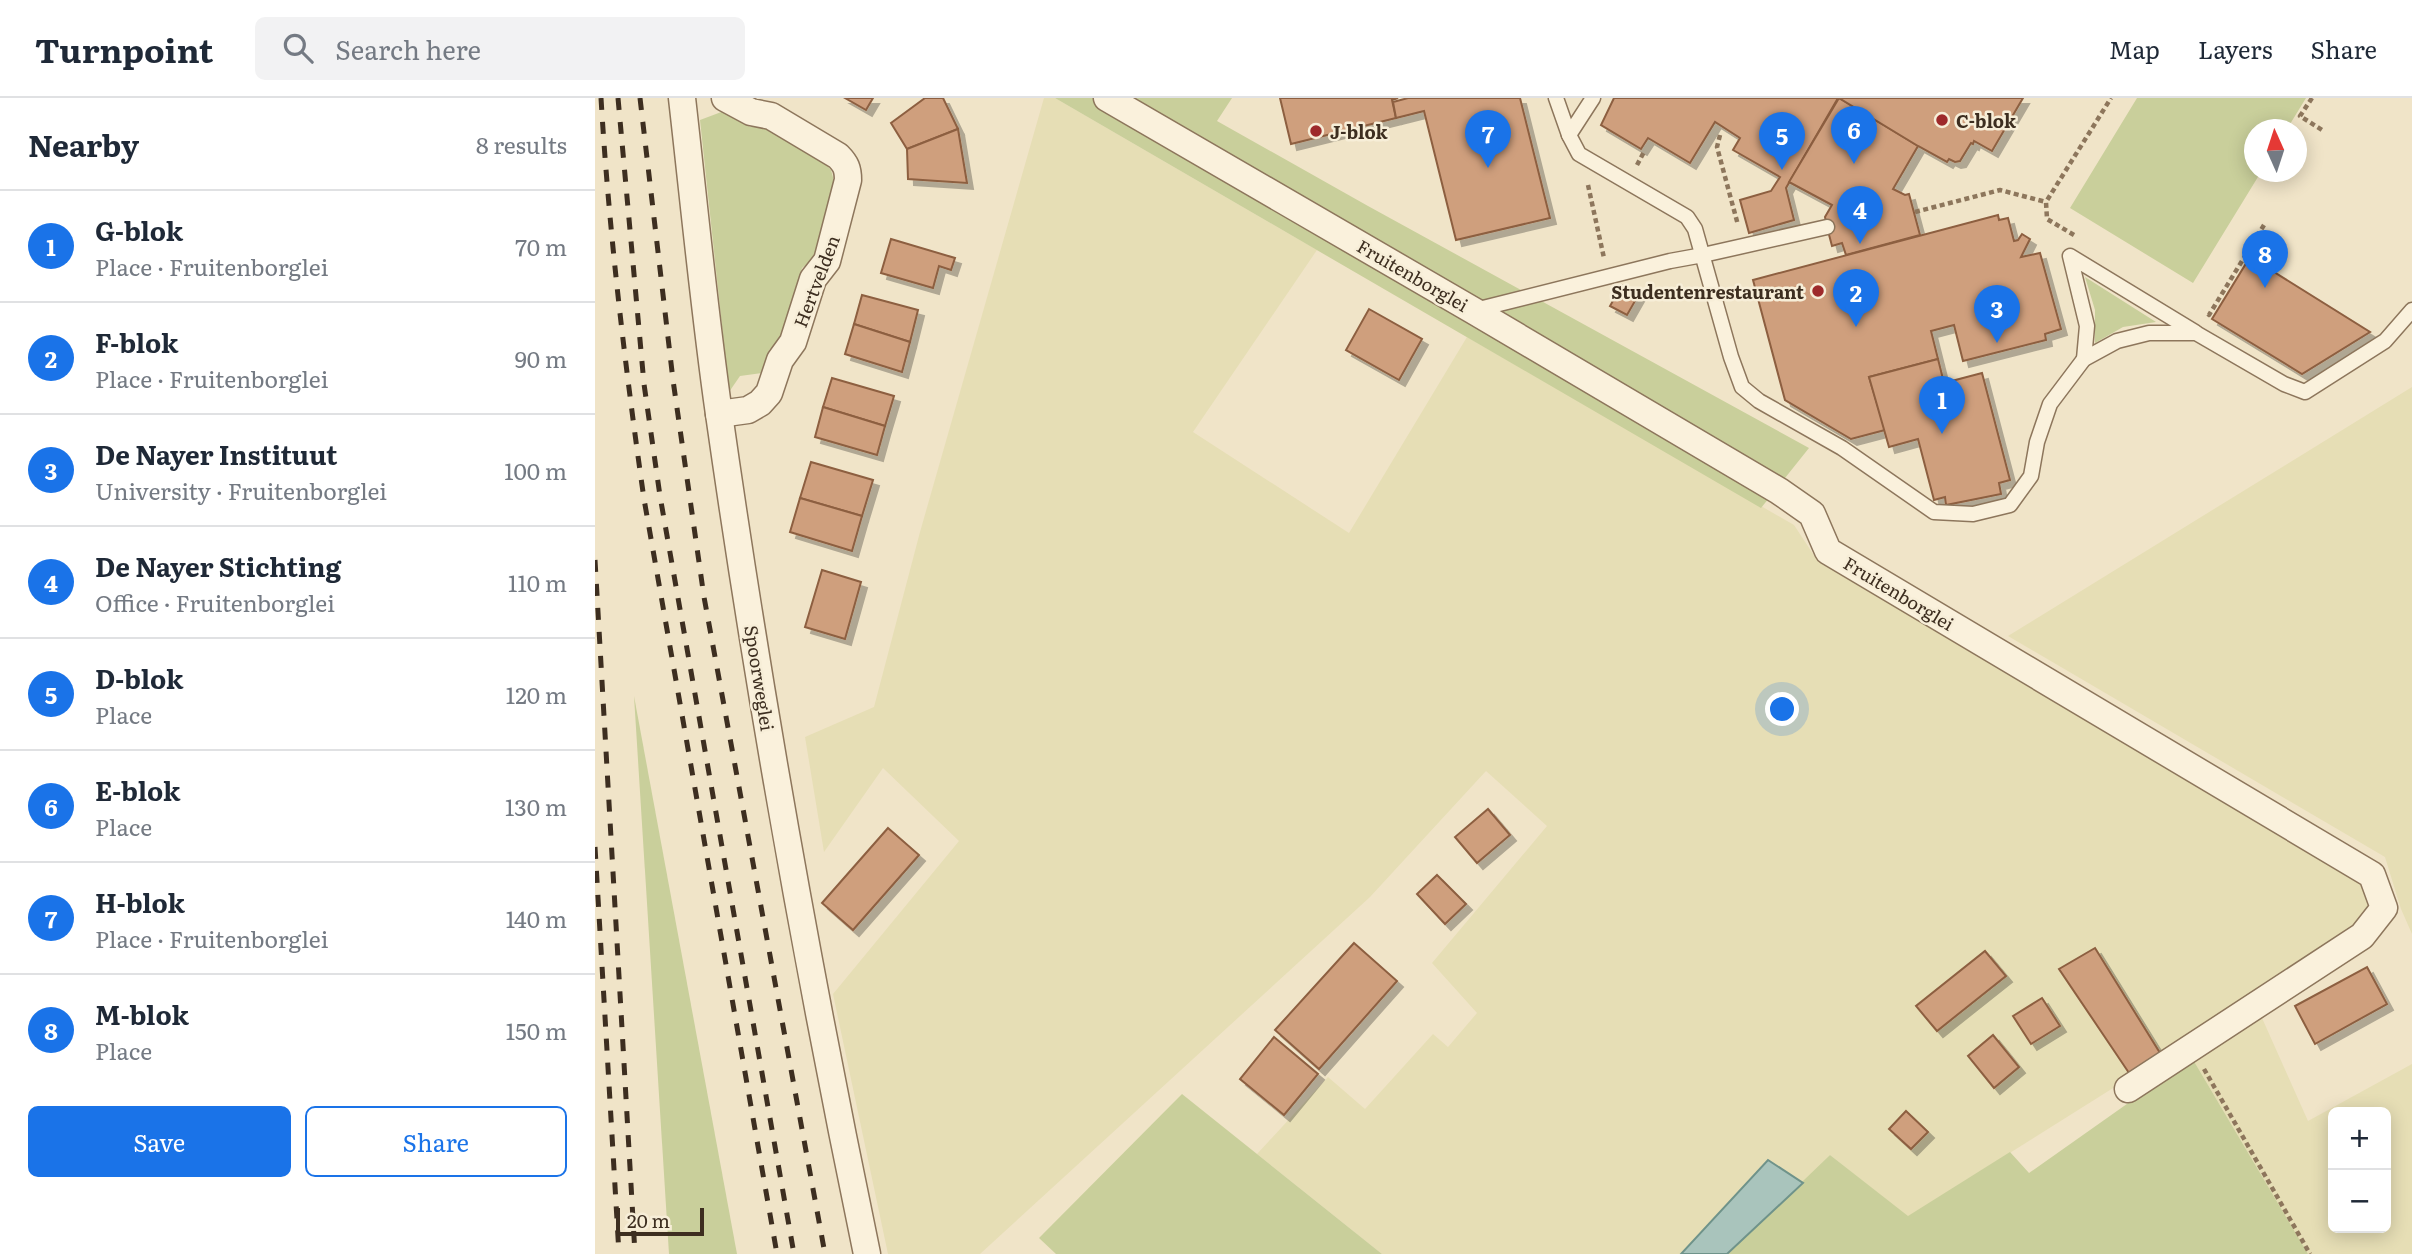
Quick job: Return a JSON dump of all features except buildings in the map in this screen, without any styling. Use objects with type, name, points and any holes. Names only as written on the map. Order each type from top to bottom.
[{"type":"street","name":"Spoorweglei","points":[[682,98],[719,414],[793,880],[867,1254]]},
{"type":"street","name":"Hertvelden","points":[[719,414],[748,410],[760,403],[769,393],[780,360],[793,342],[813,279],[827,261],[848,180],[845,162],[838,156],[771,116],[751,113],[725,98]]},
{"type":"street","name":"Fruitenborglei","points":[[1107,98],[1779,491],[1812,514],[1828,551],[2372,875],[2384,908],[2362,936],[2128,1089]]},
{"type":"lane","points":[[1556,98],[1579,154],[1687,217],[1695,229],[1742,387],[1759,401],[1842,448],[1934,512],[1973,514],[2010,505],[2031,476],[2037,442],[2050,404],[2084,359],[2128,338],[2149,334],[2196,333]]},
{"type":"lane","points":[[1569,135],[1593,98]]},
{"type":"lane","points":[[1474,311],[1670,261],[1827,228]]},
{"type":"lane","points":[[2084,359],[2087,326],[2070,256],[2284,384],[2305,392],[2385,341],[2411,310]]},
{"type":"path","points":[[2082,240],[2047,219],[2046,202],[2111,98]]},
{"type":"path","points":[[2312,98],[2301,117],[2322,130]]},
{"type":"path","points":[[1720,135],[1717,147],[1745,246]]},
{"type":"path","points":[[1579,154],[1609,276]]},
{"type":"path","points":[[1915,212],[2000,190],[2046,202]]},
{"type":"path","points":[[2198,308],[2209,315],[2264,225]]},
{"type":"path","points":[[2192,1047],[2310,1254]]},
{"type":"shaded area","points":[[1044,98],[1055,98],[1317,250],[1193,432],[1349,533],[1467,337],[1794,525],[1817,560],[2364,881],[2374,904],[2364,919],[2180,1046],[1908,1217],[1830,1155],[1803,1183],[1768,1161],[1681,1254],[1382,1254],[1257,1154],[1328,1077],[1365,1109],[1433,1034],[1448,1047],[1477,1013],[1432,963],[1547,826],[1486,771],[1370,897],[980,1254],[888,1254],[833,994],[959,841],[883,768],[824,852],[805,737],[874,707],[920,532]]},
{"type":"shaded area","points":[[2412,387],[2412,934],[2401,909],[2385,857],[2008,636]]},
{"type":"shaded area","points":[[2262,1018],[2308,1121],[2328,1110],[2328,1233],[2391,1233],[2391,1107],[2334,1107],[2412,1064],[2412,1254],[2308,1254],[2192,1058]]},
{"type":"green space","points":[[1055,98],[1232,98],[1217,121],[1809,448],[1761,508]]},
{"type":"green space","points":[[2137,98],[2306,98],[2293,119],[2244,119],[2244,182],[2255,182],[2193,283],[2070,208]]},
{"type":"green space","points":[[724,111],[750,127],[766,127],[824,162],[831,170],[834,181],[814,258],[802,268],[781,340],[769,350],[762,373],[740,376],[729,392],[700,120]]},
{"type":"green space","points":[[2085,277],[2156,322],[2123,327],[2095,343],[2095,310]]},
{"type":"green space","points":[[634,696],[737,1254],[669,1254]]},
{"type":"green space","points":[[2192,1058],[2308,1254],[1727,1254],[1830,1155],[1908,1216],[2010,1152],[2029,1173]]},
{"type":"green space","points":[[1182,1094],[1382,1254],[1056,1254],[1039,1238]]},
{"type":"water","points":[[1768,1160],[1803,1183],[1727,1254],[1681,1254]]},
{"type":"railway","points":[[601,98],[618,299],[644,499],[777,1254]]},
{"type":"railway","points":[[618,98],[644,384],[660,496],[794,1254]]},
{"type":"railway","points":[[640,98],[673,380],[704,597],[825,1254]]},
{"type":"railway","points":[[595,560],[635,1254]]},
{"type":"railway","points":[[595,847],[619,1254]]},
{"type":"place","name":"C-blok","points":[[1942,120]]},
{"type":"place","name":"J-blok","points":[[1316,131]]},
{"type":"place","name":"E-blok","points":[[1854,164]]},
{"type":"place","name":"H-blok","points":[[1488,168]]},
{"type":"place","name":"D-blok","points":[[1782,170]]},
{"type":"place","name":"De Nayer Stichting","points":[[1860,244]]},
{"type":"place","name":"M-blok","points":[[2265,288]]},
{"type":"place","name":"Studentenrestaurant","points":[[1818,291]]},
{"type":"place","name":"F-blok","points":[[1856,327]]},
{"type":"place","name":"De Nayer Instituut","points":[[1997,343]]},
{"type":"place","name":"G-blok","points":[[1942,434]]}]
